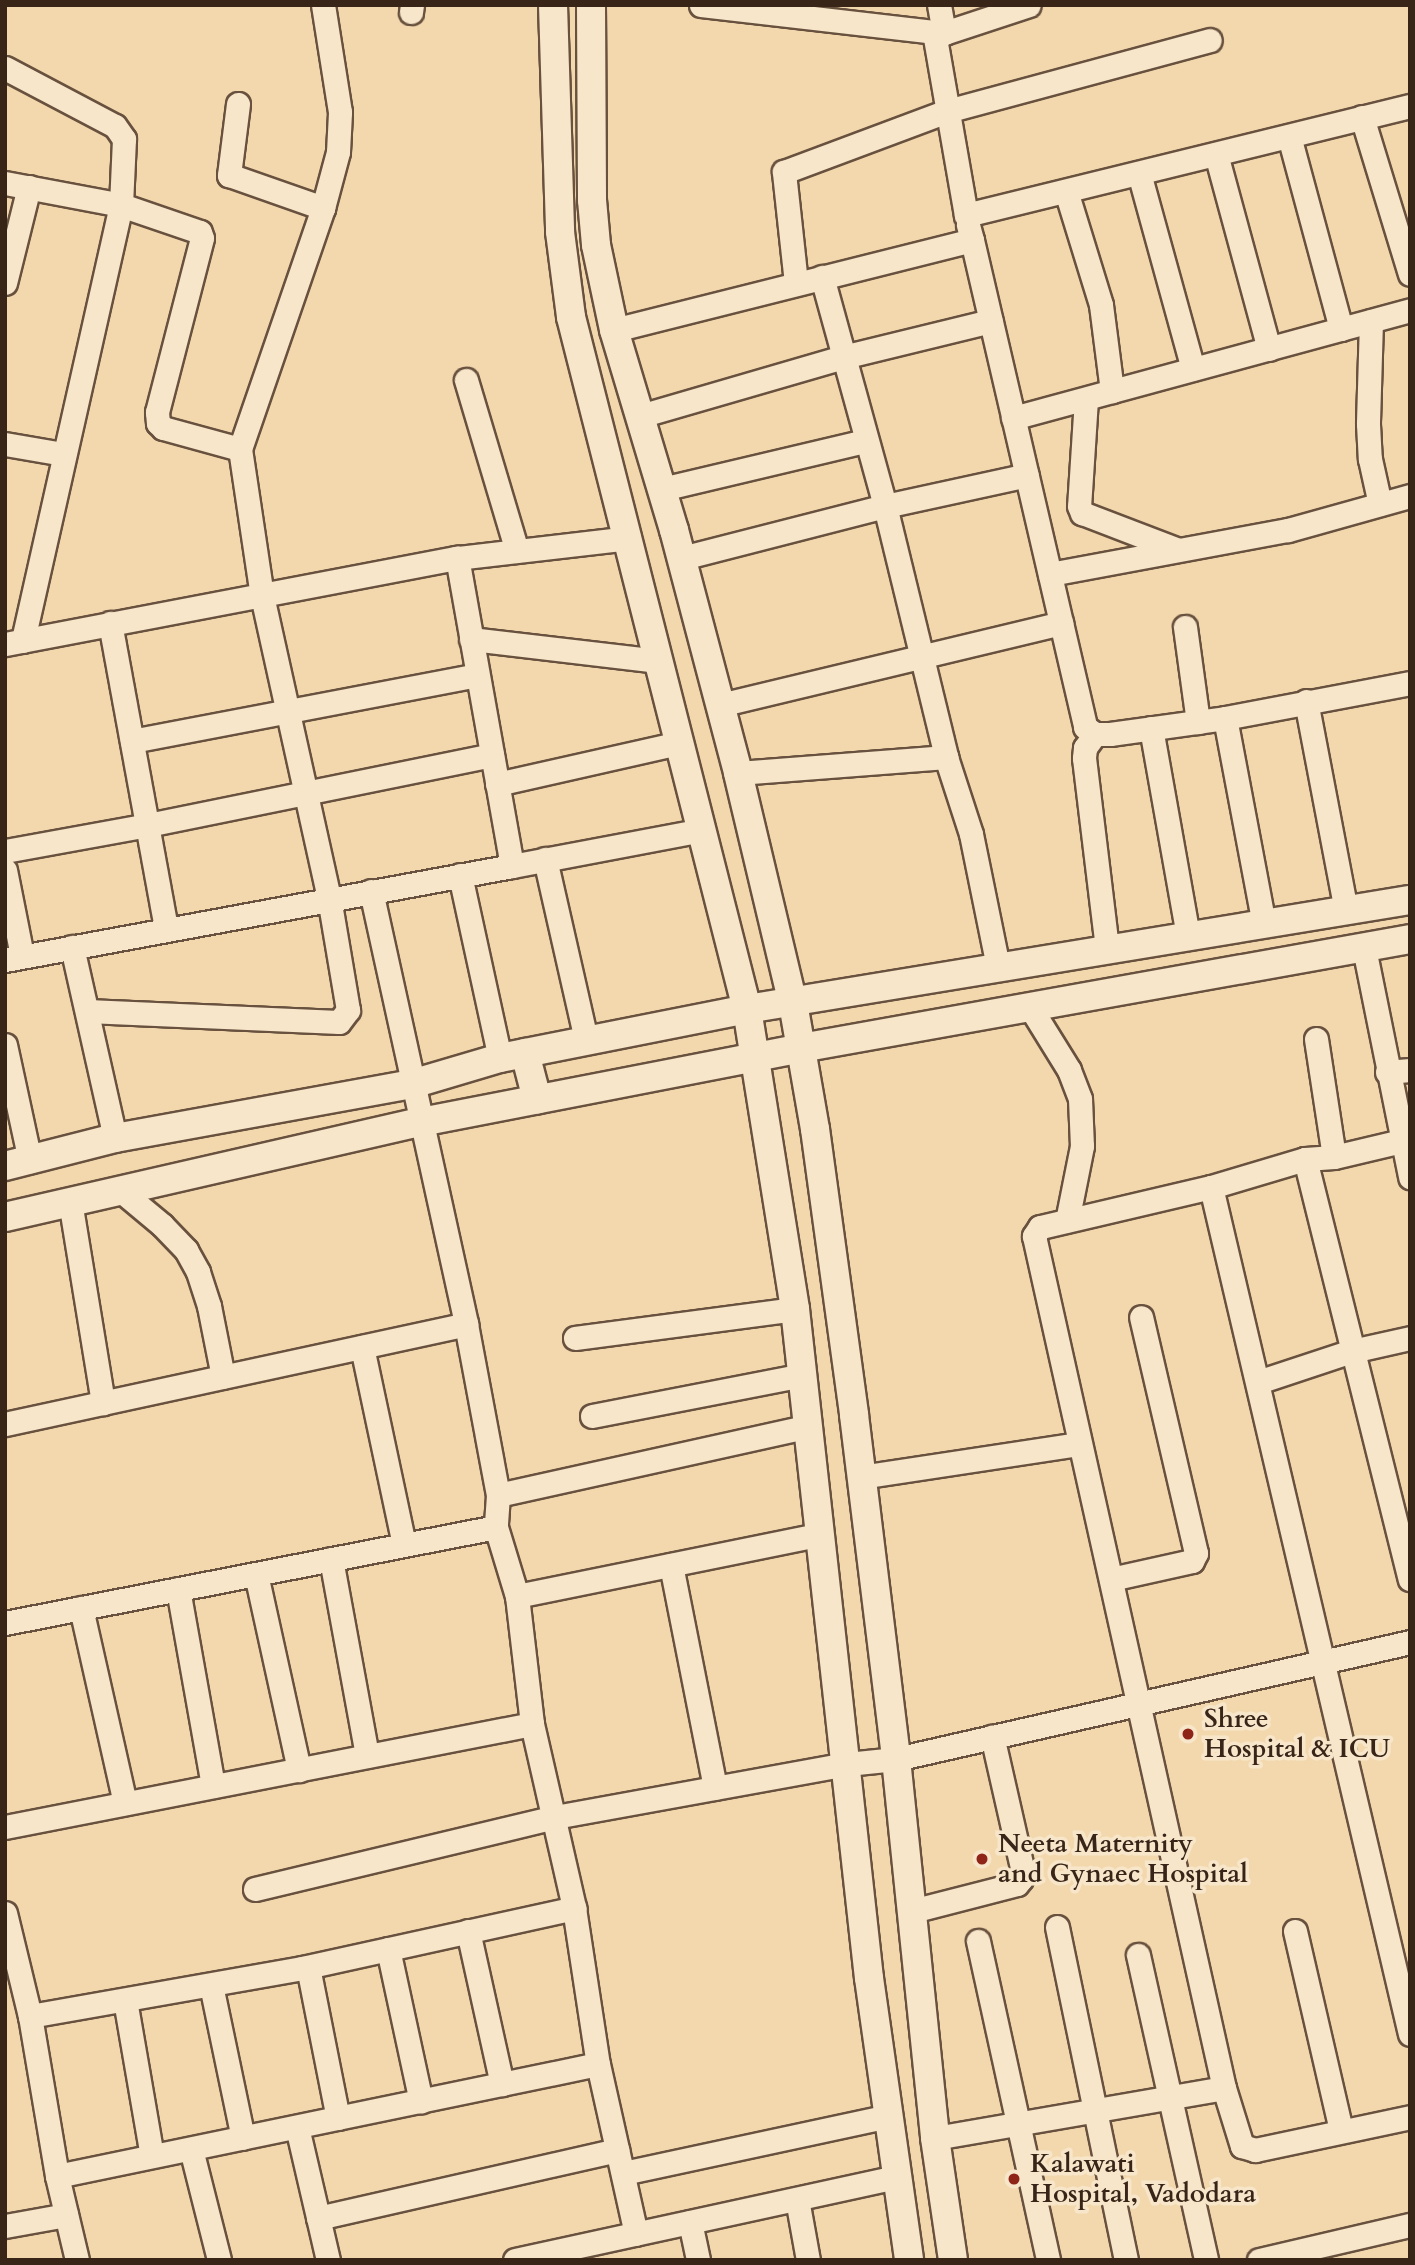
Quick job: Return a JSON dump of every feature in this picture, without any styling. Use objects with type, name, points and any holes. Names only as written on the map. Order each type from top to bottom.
[{"type":"street","points":[[87,1011],[339,1022],[348,1010],[329,898],[262,596],[240,449],[323,208],[338,152],[340,112],[323,5]]},
{"type":"street","points":[[553,5],[560,232],[565,279],[579,348],[747,1009],[795,1308],[869,1978],[909,2260]]},
{"type":"street","points":[[591,5],[592,200],[596,245],[614,330],[662,489],[738,773],[793,1003],[817,1143],[896,1759],[935,2138],[953,2260]]},
{"type":"street","points":[[701,5],[939,32],[1029,5]]},
{"type":"street","points":[[939,5],[947,111],[966,215],[1086,727],[1095,734],[1198,722],[1410,683]]},
{"type":"street","points":[[796,283],[784,172],[947,111],[1210,40]]},
{"type":"street","points":[[5,68],[115,126],[124,139],[121,205],[64,454],[14,643],[457,558],[629,538]]},
{"type":"street","points":[[238,104],[229,175],[323,208]]},
{"type":"street","points":[[966,215],[1410,106]]},
{"type":"street","points":[[1362,117],[1410,274]]},
{"type":"street","points":[[1289,135],[1341,329]]},
{"type":"street","points":[[1216,154],[1269,349]]},
{"type":"street","points":[[1139,173],[1193,369]]},
{"type":"street","points":[[5,183],[121,205],[190,226],[200,232],[202,239],[157,412],[158,423],[163,428],[240,449]]},
{"type":"street","points":[[5,284],[29,187]]},
{"type":"street","points":[[1066,191],[1101,306],[1112,391]]},
{"type":"street","points":[[614,330],[972,240]]},
{"type":"street","points":[[822,277],[885,506],[946,757],[971,834],[998,967]]},
{"type":"street","points":[[1013,418],[1410,310]]},
{"type":"street","points":[[640,416],[843,357],[991,321]]},
{"type":"street","points":[[1371,321],[1370,459],[1380,504]]},
{"type":"street","points":[[466,380],[517,551]]},
{"type":"street","points":[[1086,399],[1079,506],[1082,513],[1179,550]]},
{"type":"street","points":[[662,489],[865,441]]},
{"type":"street","points":[[5,444],[64,454]]},
{"type":"street","points":[[681,558],[885,506],[1027,475]]},
{"type":"street","points":[[1050,574],[1288,530],[1410,496]]},
{"type":"street","points":[[457,558],[512,866]]},
{"type":"street","points":[[110,623],[166,928]]},
{"type":"street","points":[[720,705],[1061,623]]},
{"type":"street","points":[[1185,627],[1198,722]]},
{"type":"street","points":[[471,639],[658,661]]},
{"type":"street","points":[[132,741],[477,675]]},
{"type":"street","points":[[1306,701],[1346,911]]},
{"type":"street","points":[[1225,718],[1264,924]]},
{"type":"street","points":[[1151,728],[1188,936]]},
{"type":"street","points":[[1095,734],[1085,748],[1084,758],[1107,949]]},
{"type":"street","points":[[497,784],[679,743]]},
{"type":"street","points":[[5,850],[148,825],[492,755]]},
{"type":"street","points":[[738,773],[946,757]]},
{"type":"street","points":[[5,870],[14,958],[702,830]]},
{"type":"street","points":[[545,859],[586,1040]]},
{"type":"street","points":[[460,875],[513,1055],[537,1099]]},
{"type":"street","points":[[371,891],[466,1324],[498,1495],[496,1527],[517,1596],[532,1724],[574,1908],[598,2064],[636,2234]]},
{"type":"street","points":[[5,1045],[17,1163],[115,1138],[412,1084],[513,1055],[747,1009],[1410,900]]},
{"type":"street","points":[[5,1217],[421,1122],[537,1099],[801,1048],[1410,939]]},
{"type":"street","points":[[72,947],[115,1138]]},
{"type":"street","points":[[1364,948],[1398,1071],[1410,1177]]},
{"type":"street","points":[[1030,1007],[1069,1070],[1080,1099],[1082,1146],[1067,1221]]},
{"type":"street","points":[[1316,1039],[1334,1157]]},
{"type":"street","points":[[1406,1139],[1334,1157],[1305,1159],[1211,1187],[1040,1227],[1034,1236],[1224,2088],[1242,2146],[1248,2150],[1410,2117]]},
{"type":"street","points":[[1305,1159],[1410,1579]]},
{"type":"street","points":[[1211,1187],[1410,2034]]},
{"type":"street","points":[[120,1190],[162,1225],[186,1250],[198,1272],[209,1306],[223,1377]]},
{"type":"street","points":[[70,1201],[103,1403]]},
{"type":"street","points":[[575,1338],[795,1308]]},
{"type":"street","points":[[1111,1579],[1192,1562],[1196,1553],[1141,1317]]},
{"type":"street","points":[[6,1423],[466,1324]]},
{"type":"street","points":[[1258,1382],[1352,1351],[1410,1338]]},
{"type":"street","points":[[362,1347],[404,1545]]},
{"type":"street","points":[[593,1416],[803,1375]]},
{"type":"street","points":[[498,1495],[808,1426]]},
{"type":"street","points":[[861,1476],[1080,1444]]},
{"type":"street","points":[[5,1623],[496,1527]]},
{"type":"street","points":[[517,1596],[821,1534]]},
{"type":"street","points":[[331,1559],[367,1756]]},
{"type":"street","points":[[671,1565],[715,1788]]},
{"type":"street","points":[[257,1574],[299,1770]]},
{"type":"street","points":[[178,1589],[213,1786]]},
{"type":"street","points":[[81,1608],[125,1804]]},
{"type":"street","points":[[256,1889],[555,1817],[847,1764],[896,1759],[1410,1642]]},
{"type":"street","points":[[5,1827],[532,1724]]},
{"type":"street","points":[[912,1911],[1017,1884],[1021,1879],[1023,1872],[992,1736]]},
{"type":"street","points":[[30,2016],[308,1967],[574,1908]]},
{"type":"street","points":[[5,1913],[30,2016],[57,2176],[77,2260]]},
{"type":"street","points":[[1057,1927],[1126,2260]]},
{"type":"street","points":[[468,1931],[502,2084]]},
{"type":"street","points":[[1295,1931],[1341,2131]]},
{"type":"street","points":[[978,1941],[1048,2260]]},
{"type":"street","points":[[388,1949],[421,2101]]},
{"type":"street","points":[[1139,1955],[1168,2098],[1206,2260]]},
{"type":"street","points":[[308,1967],[338,2118]]},
{"type":"street","points":[[211,1984],[243,2138]]},
{"type":"street","points":[[125,2000],[152,2157]]},
{"type":"street","points":[[57,2176],[598,2064]]},
{"type":"street","points":[[935,2138],[1224,2088]]},
{"type":"street","points":[[623,2173],[888,2116]]},
{"type":"street","points":[[297,2127],[328,2260]]},
{"type":"street","points":[[191,2149],[219,2260]]},
{"type":"street","points":[[318,2218],[617,2150]]},
{"type":"street","points":[[516,2260],[563,2255],[636,2234],[896,2177]]},
{"type":"street","points":[[797,2199],[808,2260]]},
{"type":"street","points":[[5,2226],[66,2215]]},
{"type":"street","points":[[690,2222],[698,2260]]},
{"type":"street","points":[[1259,2260],[1410,2225]]},
{"type":"place","name":"Shree Hospital & ICU","points":[[1188,1734]]},
{"type":"place","name":"Neeta Maternity and Gynaec Hospital","points":[[982,1859]]},
{"type":"place","name":"Kalawati Hospital, Vadodara","points":[[1014,2179]]}]
